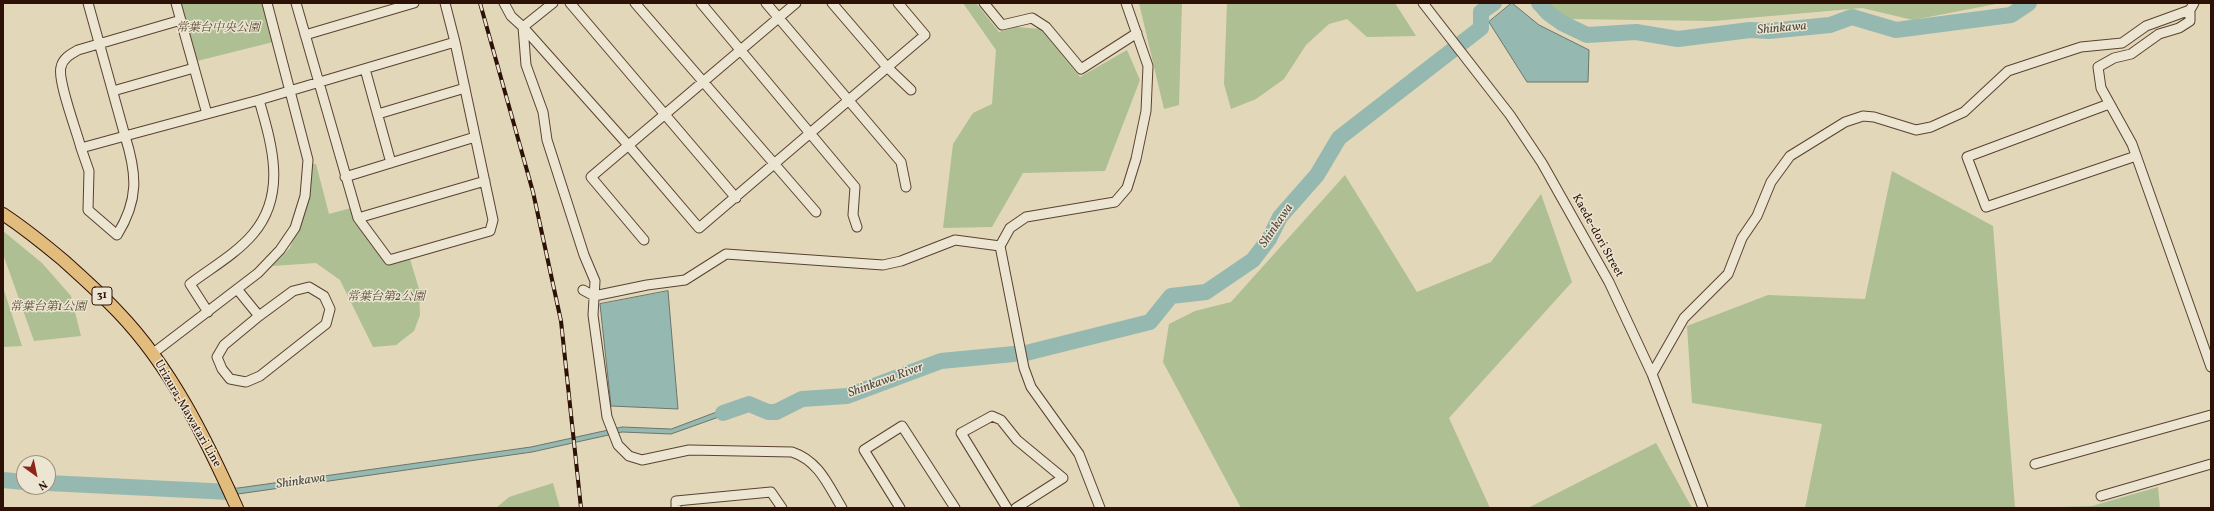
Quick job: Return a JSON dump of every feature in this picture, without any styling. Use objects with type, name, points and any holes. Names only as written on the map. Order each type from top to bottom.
[{"type":"main road","name":"Urizura-Mawatari Line","points":[[3,214],[40,241],[95,289],[118,312],[152,354],[180,397],[206,444],[237,508]]},
{"type":"street","points":[[88,3],[100,44],[133,163],[134,196],[124,225],[117,235],[88,210],[89,171],[61,80],[61,67],[67,57],[78,50],[100,44],[181,20]]},
{"type":"street","points":[[176,3],[207,114]]},
{"type":"street","points":[[152,354],[258,273],[280,250],[295,228],[305,196],[308,160],[267,3]]},
{"type":"street","points":[[296,3],[358,218],[389,260],[490,231],[493,220],[456,42],[445,3]]},
{"type":"street","points":[[305,34],[414,3]]},
{"type":"street","points":[[504,3],[511,16],[523,27],[629,146],[699,228],[736,198],[773,163],[926,35],[898,3]]},
{"type":"street","points":[[523,27],[553,3]]},
{"type":"street","points":[[570,3],[736,198]]},
{"type":"street","points":[[635,3],[816,212]]},
{"type":"street","points":[[701,3],[855,187],[853,215],[856,227]]},
{"type":"street","points":[[766,3],[901,162],[906,187]]},
{"type":"street","points":[[644,240],[591,177],[704,83],[796,3]]},
{"type":"street","points":[[832,3],[887,67],[911,90]]},
{"type":"street","points":[[984,3],[1002,24],[1032,18],[1046,27],[1081,69],[1137,32]]},
{"type":"street","points":[[1100,508],[1079,454],[1031,387],[1024,368],[1000,246],[1010,228],[1026,217],[1110,203],[1122,196],[1127,188],[1136,159],[1146,111],[1148,66],[1126,3]]},
{"type":"street","name":"Kaede-dori Street","points":[[1423,3],[1502,105],[1542,163],[1609,282],[1652,374],[1702,508]]},
{"type":"street","points":[[2192,6],[2190,21],[2179,28],[2158,34],[2131,54],[2114,58],[2098,67],[2101,88],[2118,115],[2136,156],[2211,367]]},
{"type":"street","points":[[1652,374],[1684,318],[1728,274],[1742,238],[1757,216],[1771,182],[1790,156],[1845,122],[1863,116],[1874,117],[1916,130],[1931,128],[1964,112],[2008,71],[2081,47],[2122,43],[2146,26],[2192,6]]},
{"type":"street","points":[[523,27],[526,65],[543,112],[549,147],[584,255],[593,274],[594,315],[607,417],[618,445],[629,456],[642,460],[689,450],[792,452],[805,456],[818,469],[842,508]]},
{"type":"street","points":[[81,148],[291,91],[456,42]]},
{"type":"street","points":[[113,92],[194,68]]},
{"type":"street","points":[[365,69],[391,163]]},
{"type":"street","points":[[378,114],[465,88]]},
{"type":"street","points":[[208,312],[190,284],[240,246],[253,234],[264,217],[275,179],[272,147],[259,100]]},
{"type":"street","points":[[2110,104],[1967,157],[1986,207],[2136,156]]},
{"type":"street","points":[[345,177],[475,137]]},
{"type":"street","points":[[358,218],[485,182]]},
{"type":"street","points":[[583,290],[594,296],[647,285],[685,280],[726,254],[883,266],[901,261],[955,240],[1000,246]]},
{"type":"street","points":[[309,287],[324,296],[330,309],[326,324],[260,376],[246,382],[230,379],[222,369],[218,357],[224,345],[258,316],[293,291],[309,287]]},
{"type":"street","points":[[237,289],[258,316]]},
{"type":"street","points":[[2035,464],[2211,415]]},
{"type":"street","points":[[1006,508],[961,434],[992,416],[1001,420],[1017,440],[1063,478],[1016,508]]},
{"type":"street","points":[[900,508],[864,450],[902,426],[955,508]]},
{"type":"street","points":[[2100,496],[2211,464]]},
{"type":"street","points":[[676,508],[676,501],[772,492],[782,508]]},
{"type":"green space","name":"常葉台中央公園","points":[[181,3],[262,3],[273,42],[197,61]]},
{"type":"green space","points":[[963,3],[976,3],[999,32],[1016,27],[1041,29],[1080,77],[1127,50],[1140,80],[1105,171],[1023,173],[992,227],[943,228],[953,144],[973,113],[992,104],[996,50]]},
{"type":"green space","points":[[1139,3],[1182,3],[1179,105],[1164,109]]},
{"type":"green space","points":[[1227,3],[1395,3],[1416,36],[1367,37],[1347,19],[1329,24],[1306,45],[1284,79],[1256,99],[1231,109],[1224,84]]},
{"type":"green space","points":[[1546,3],[2001,3],[1913,20],[1862,8],[1714,21],[1568,19]]},
{"type":"green space","name":"常葉台第2公園","points":[[311,164],[316,164],[329,214],[351,208],[354,222],[388,264],[410,259],[419,289],[420,315],[414,331],[396,345],[373,347],[340,280],[316,263],[272,266],[290,248],[309,197]]},
{"type":"green space","points":[[1892,171],[1993,226],[2015,508],[1805,508],[1822,424],[1692,403],[1687,326],[1768,295],[1865,299]]},
{"type":"green space","points":[[1345,175],[1417,292],[1491,262],[1541,194],[1572,282],[1449,418],[1490,508],[1241,508],[1163,362],[1169,324],[1195,311],[1231,302]]},
{"type":"green space","name":"常葉台第1公園","points":[[3,231],[42,263],[71,296],[81,336],[34,341],[3,254]]},
{"type":"green space","points":[[3,287],[22,346],[3,347]]},
{"type":"green space","points":[[1656,443],[1692,508],[1528,508]]},
{"type":"green space","points":[[553,483],[560,508],[496,508],[509,497]]},
{"type":"green space","points":[[2158,487],[2160,508],[2025,508],[2092,506]]},
{"type":"water","points":[[1512,3],[1539,25],[1589,50],[1588,82],[1527,82],[1489,22]]},
{"type":"water","points":[[668,291],[678,409],[611,406],[600,304]]},
{"type":"water","points":[[744,402],[744,408],[671,434],[622,432],[532,452],[224,496],[207,495],[208,490],[224,490],[531,447],[622,427],[671,429]]},
{"type":"waterway","name":"Shinkawa","points":[[1026,353],[1150,322],[1171,296],[1206,292],[1253,260],[1269,239],[1280,217],[1317,175],[1339,138],[1481,28],[1481,12],[1494,3]]},
{"type":"waterway","name":"Shinkawa","points":[[1539,3],[1548,13],[1562,23],[1587,35],[1636,32],[1678,39],[1750,30],[1769,31],[1830,25],[1852,17],[1896,30],[2011,15],[2029,3]]},
{"type":"waterway","name":"Shinkawa River","points":[[723,413],[749,404],[768,412],[776,412],[802,399],[847,396],[941,361],[1014,354]]},
{"type":"waterway","name":"Shinkawa","points":[[3,480],[16,481]]},
{"type":"waterway","name":"Shinkawa","points":[[56,483],[230,492]]},
{"type":"railway","points":[[480,3],[533,192],[561,321],[581,508]]}]
